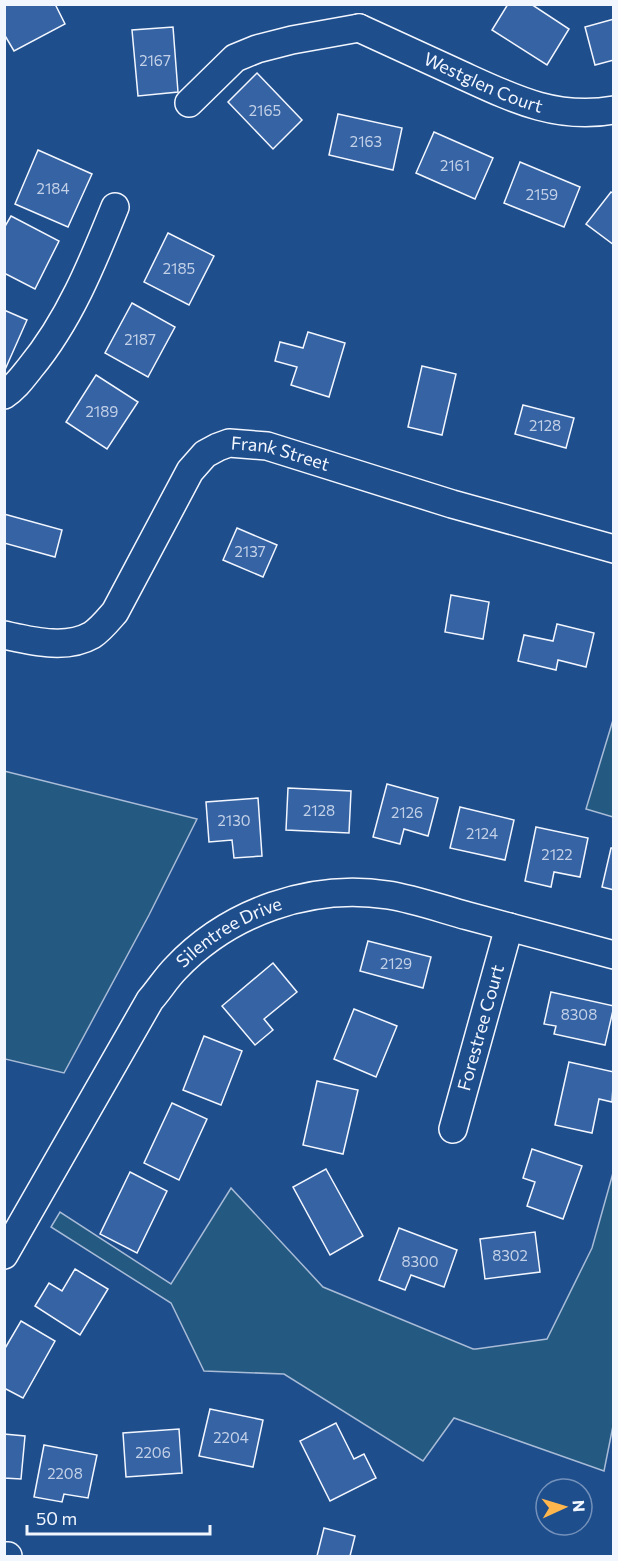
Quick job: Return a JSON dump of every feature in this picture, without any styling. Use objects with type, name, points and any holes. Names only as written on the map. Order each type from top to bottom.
[{"type":"street","points":[[189,103],[235,58],[361,16]]},
{"type":"street","name":"Westglen Court","points":[[361,16],[511,98],[548,110],[600,112],[614,110]]},
{"type":"street","points":[[4,395],[12,390],[38,359],[59,327],[92,265],[115,207]]},
{"type":"street","name":"Frank Street","points":[[4,635],[63,644],[79,641],[104,626],[115,612],[190,471],[205,454],[229,443],[267,446],[452,504],[614,549]]},
{"type":"street","name":"Silentree Drive","points":[[4,1255],[150,1000],[176,968],[203,944],[233,923],[268,907],[308,896],[348,892],[388,895],[614,955]]},
{"type":"street","name":"Forestree Court","points":[[453,1129],[509,927]]},
{"type":"shaded area","points":[[613,720],[613,817],[586,809]]},
{"type":"shaded area","points":[[4,771],[197,819],[149,915],[64,1073],[5,1059]]},
{"type":"shaded area","points":[[613,1173],[614,1421],[604,1471],[454,1418],[423,1461],[284,1374],[204,1371],[171,1303],[51,1227],[60,1212],[171,1284],[231,1188],[323,1287],[476,1349],[547,1339],[592,1248]]},
{"type":"building","points":[[4,4],[55,4],[65,24],[14,51],[4,34]]},
{"type":"building","points":[[508,4],[531,4],[569,29],[547,65],[492,30]]},
{"type":"building","points":[[614,19],[614,60],[595,65],[585,27]]},
{"type":"building","points":[[173,27],[178,92],[138,96],[132,30]]},
{"type":"building","points":[[257,73],[302,120],[273,149],[228,102]]},
{"type":"building","points":[[338,114],[402,128],[393,170],[329,155]]},
{"type":"building","points":[[434,132],[493,158],[475,199],[416,173]]},
{"type":"building","points":[[38,150],[92,174],[68,227],[15,204]]},
{"type":"building","points":[[520,162],[580,187],[564,227],[504,203]]},
{"type":"building","points":[[611,192],[614,194],[614,245],[586,224]]},
{"type":"building","points":[[11,216],[59,241],[35,289],[4,273],[4,228]]},
{"type":"building","points":[[168,233],[214,256],[189,305],[144,282]]},
{"type":"building","points":[[132,303],[175,327],[148,377],[105,353]]},
{"type":"building","points":[[4,310],[27,320],[4,372]]},
{"type":"building","points":[[308,332],[345,343],[329,397],[291,385],[297,367],[275,361],[280,342],[303,348]]},
{"type":"building","points":[[422,366],[456,374],[442,435],[408,427]]},
{"type":"building","points":[[96,375],[138,402],[107,449],[66,422]]},
{"type":"building","points":[[523,405],[574,418],[566,448],[515,434]]},
{"type":"building","points":[[4,514],[62,530],[55,557],[4,543]]},
{"type":"building","points":[[237,528],[277,545],[263,577],[223,560]]},
{"type":"building","points":[[451,595],[489,602],[483,639],[445,632]]},
{"type":"building","points":[[557,624],[594,633],[586,667],[558,660],[556,670],[518,661],[524,635],[553,641]]},
{"type":"building","points":[[387,784],[438,798],[428,836],[404,829],[400,844],[373,837]]},
{"type":"building","points":[[288,788],[351,791],[349,833],[286,830]]},
{"type":"building","points":[[258,798],[262,856],[234,858],[232,840],[209,842],[206,802]]},
{"type":"building","points":[[460,807],[514,820],[505,860],[450,848]]},
{"type":"building","points":[[536,827],[588,838],[580,877],[554,872],[551,887],[525,881]]},
{"type":"building","points":[[611,848],[614,848],[614,890],[602,887]]},
{"type":"building","points":[[368,941],[431,957],[423,988],[360,971]]},
{"type":"building","points":[[273,963],[297,992],[264,1019],[273,1030],[255,1045],[222,1006]]},
{"type":"building","points":[[551,992],[614,1006],[605,1045],[554,1034],[556,1026],[544,1024]]},
{"type":"building","points":[[354,1009],[397,1026],[376,1077],[334,1059]]},
{"type":"building","points":[[204,1036],[242,1051],[221,1105],[183,1090]]},
{"type":"building","points":[[569,1062],[614,1072],[612,1102],[599,1099],[592,1133],[555,1125]]},
{"type":"building","points":[[317,1081],[358,1090],[343,1154],[303,1145]]},
{"type":"building","points":[[172,1103],[207,1119],[179,1180],[144,1163]]},
{"type":"building","points":[[532,1149],[582,1166],[563,1219],[527,1206],[535,1182],[523,1178]]},
{"type":"building","points":[[326,1169],[363,1236],[330,1255],[293,1187]]},
{"type":"building","points":[[130,1172],[167,1191],[137,1253],[100,1234]]},
{"type":"building","points":[[399,1228],[457,1250],[444,1287],[411,1275],[405,1290],[379,1280]]},
{"type":"building","points":[[535,1232],[540,1272],[485,1279],[480,1239]]},
{"type":"building","points":[[75,1269],[108,1289],[80,1335],[35,1306],[49,1283],[62,1291]]},
{"type":"building","points":[[21,1321],[55,1341],[23,1398],[4,1388],[4,1350]]},
{"type":"building","points":[[210,1409],[263,1420],[253,1467],[199,1456]]},
{"type":"building","points":[[336,1423],[354,1459],[364,1454],[376,1478],[330,1501],[300,1441]]},
{"type":"building","points":[[179,1429],[182,1473],[126,1477],[123,1433]]},
{"type":"building","points":[[4,1434],[25,1436],[21,1479],[4,1478]]},
{"type":"building","points":[[44,1445],[97,1455],[88,1498],[64,1494],[62,1502],[34,1497]]},
{"type":"building","points":[[324,1528],[355,1536],[350,1556],[317,1556]]}]
